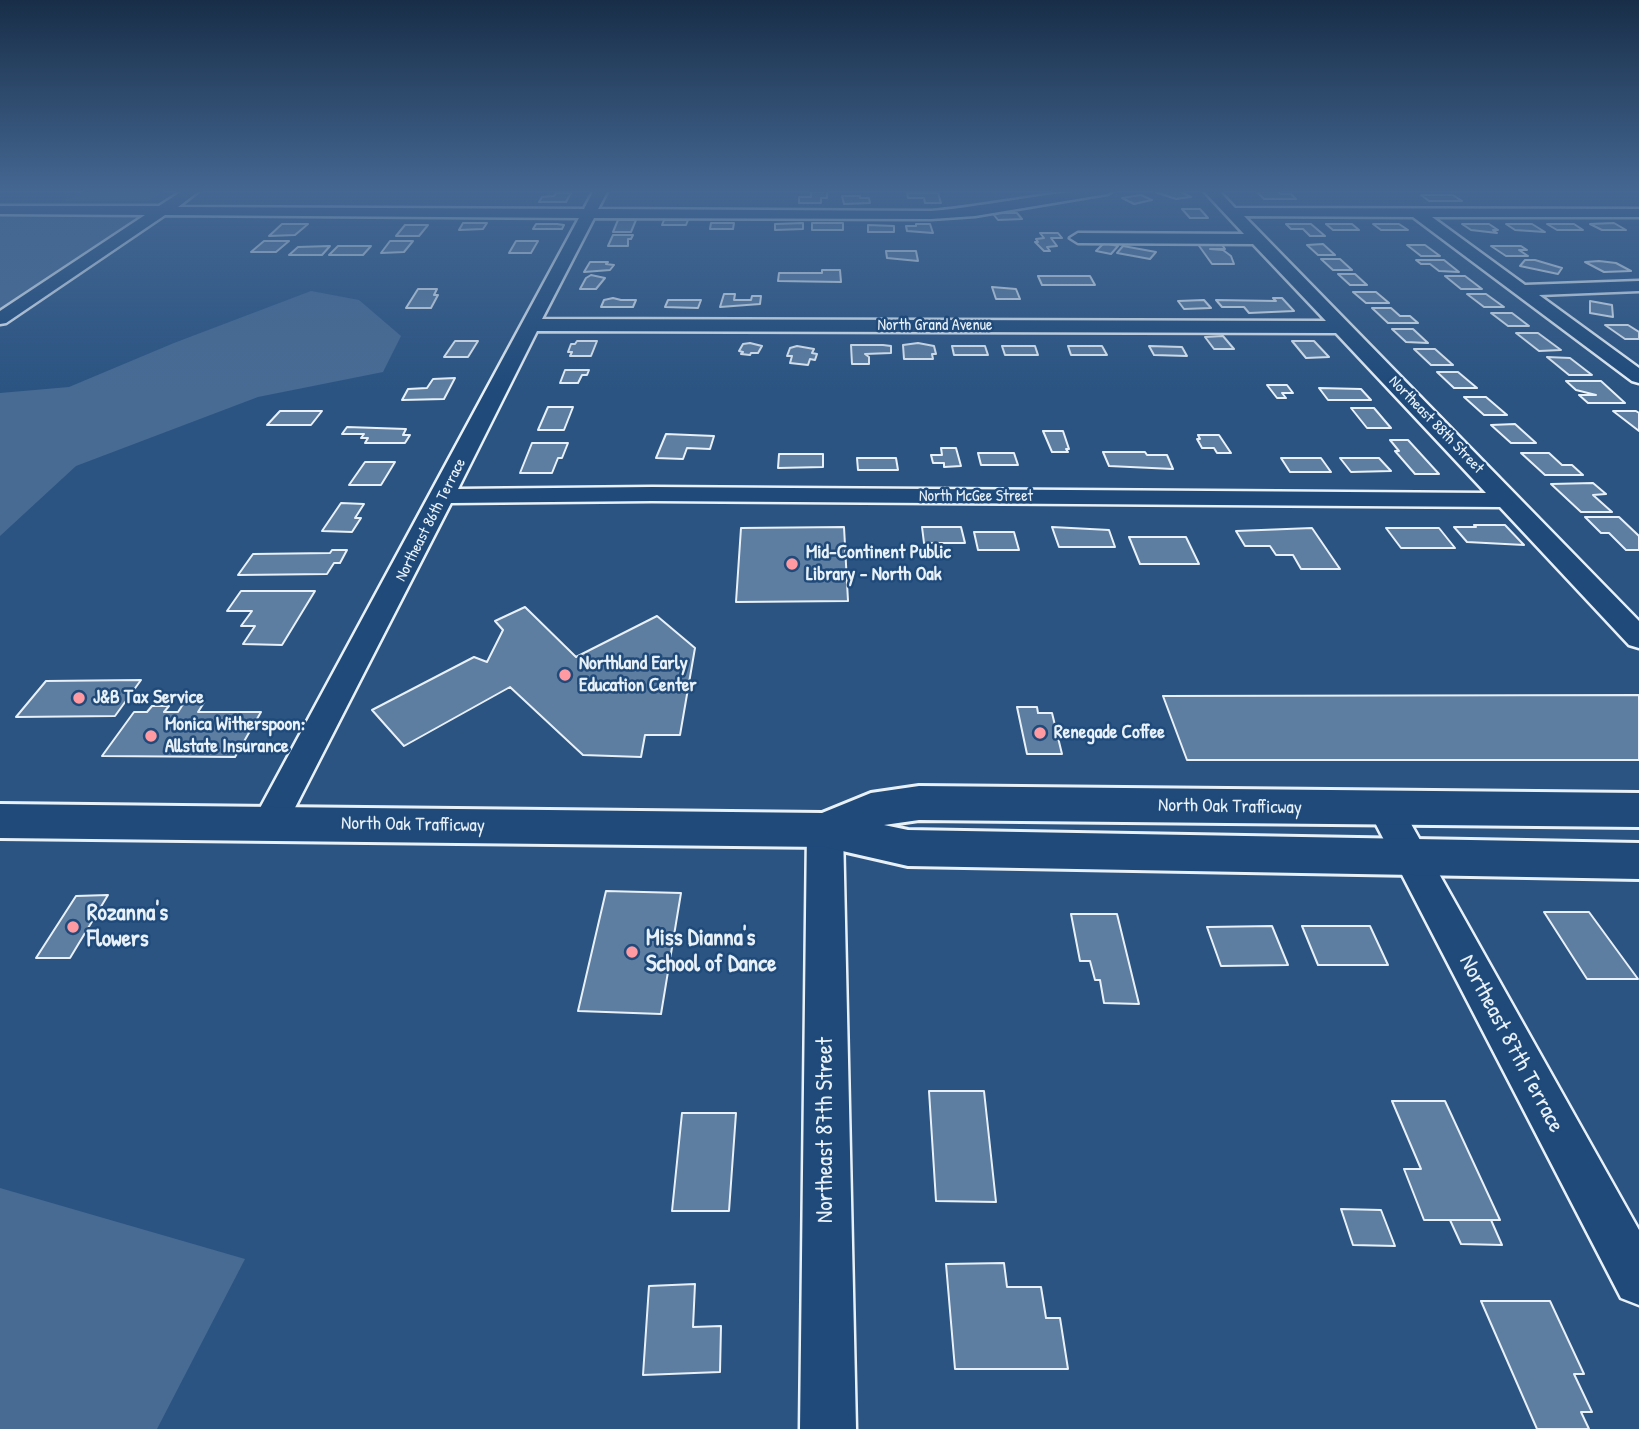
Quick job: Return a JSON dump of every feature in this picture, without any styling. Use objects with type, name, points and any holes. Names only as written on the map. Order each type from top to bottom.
[{"type":"main road","name":"North Oak Trafficway","points":[[825,830],[871,810],[919,803],[1639,810]]},
{"type":"main road","name":"North Oak Trafficway","points":[[0,821],[825,830],[908,848],[1639,861]]},
{"type":"street","points":[[0,319],[93,257]]},
{"type":"street","name":"Northeast 86th Terrace","points":[[270,823],[345,687],[565,257]]},
{"type":"street","name":"Northeast 88th Street","points":[[1275,257],[1639,638]]},
{"type":"street","points":[[1475,257],[1639,377]]},
{"type":"street","points":[[1520,290],[1639,286]]},
{"type":"street","name":"North Grand Avenue","points":[[529,325],[1342,327]]},
{"type":"street","name":"North McGee Street","points":[[443,496],[652,494],[1509,500]]},
{"type":"street","name":"Northeast 87th Terrace","points":[[1385,809],[1639,1280]]},
{"type":"street","name":"Northeast 87th Street","points":[[825,830],[828,1429]]},
{"type":"shaded area","points":[[0,257],[93,257],[0,318]]},
{"type":"shaded area","points":[[311,291],[359,300],[401,336],[383,372],[258,397],[76,466],[0,536],[0,393],[69,387],[174,343]]},
{"type":"shaded area","points":[[0,1188],[245,1259],[157,1429],[0,1429]]},
{"type":"building","points":[[917,257],[918,261],[887,258]]},
{"type":"building","points":[[1207,257],[1231,257],[1234,264],[1212,264]]},
{"type":"building","points":[[1321,259],[1340,259],[1352,270],[1333,270]]},
{"type":"building","points":[[1416,260],[1444,260],[1459,272],[1439,271],[1430,264],[1421,264]]},
{"type":"building","points":[[1525,260],[1535,260],[1562,268],[1558,274],[1520,266]]},
{"type":"building","points":[[590,262],[608,262],[606,264],[614,265],[610,270],[584,272]]},
{"type":"building","points":[[1585,262],[1616,263],[1631,271],[1604,272]]},
{"type":"building","points":[[822,270],[840,270],[841,282],[778,281],[779,273],[822,273]]},
{"type":"building","points":[[1338,274],[1355,274],[1367,285],[1350,285]]},
{"type":"building","points":[[591,275],[605,278],[596,289],[580,289],[586,278]]},
{"type":"building","points":[[1038,276],[1090,276],[1095,285],[1042,285]]},
{"type":"building","points":[[1445,276],[1465,276],[1482,289],[1461,289]]},
{"type":"building","points":[[992,287],[1016,289],[1020,299],[996,299]]},
{"type":"building","points":[[418,289],[437,289],[434,295],[438,295],[431,308],[406,308]]},
{"type":"building","points":[[1353,292],[1376,292],[1389,303],[1366,303]]},
{"type":"building","points":[[724,294],[735,294],[734,300],[751,300],[752,296],[761,296],[760,304],[720,307]]},
{"type":"building","points":[[1467,294],[1486,294],[1504,307],[1484,307]]},
{"type":"building","points":[[1273,298],[1282,298],[1294,311],[1249,313],[1244,307],[1222,307],[1216,300],[1276,301]]},
{"type":"building","points":[[604,300],[636,300],[633,307],[601,307]]},
{"type":"building","points":[[668,300],[701,300],[698,308],[665,307]]},
{"type":"building","points":[[1204,300],[1211,308],[1184,309],[1178,301]]},
{"type":"building","points":[[1590,301],[1612,305],[1613,317],[1590,313]]},
{"type":"building","points":[[1372,308],[1391,308],[1400,316],[1410,316],[1418,323],[1388,323]]},
{"type":"building","points":[[1491,313],[1512,313],[1529,326],[1508,326]]},
{"type":"building","points":[[1605,325],[1628,325],[1639,332],[1639,339],[1625,339]]},
{"type":"building","points":[[1392,329],[1413,329],[1428,343],[1406,342]]},
{"type":"building","points":[[1516,333],[1538,333],[1561,350],[1539,351]]},
{"type":"building","points":[[1223,336],[1234,349],[1214,349],[1205,337]]},
{"type":"building","points":[[455,341],[478,341],[468,357],[444,357]]},
{"type":"building","points":[[577,341],[597,341],[591,356],[570,356],[572,352],[568,352],[571,344]]},
{"type":"building","points":[[1292,341],[1314,341],[1329,357],[1306,358]]},
{"type":"building","points":[[918,343],[934,346],[936,354],[932,354],[933,359],[904,359],[903,345]]},
{"type":"building","points":[[743,344],[762,346],[758,353],[750,355],[741,354],[743,352],[739,351]]},
{"type":"building","points":[[851,345],[891,346],[891,353],[865,354],[869,357],[869,364],[852,364]]},
{"type":"building","points":[[797,346],[814,349],[812,353],[817,354],[815,360],[810,359],[808,365],[790,363],[792,356],[787,356],[790,348]]},
{"type":"building","points":[[952,346],[985,346],[988,355],[954,355]]},
{"type":"building","points":[[1002,346],[1035,346],[1038,355],[1005,355]]},
{"type":"building","points":[[1068,346],[1102,346],[1107,355],[1071,355]]},
{"type":"building","points":[[1149,346],[1182,347],[1187,356],[1154,355]]},
{"type":"building","points":[[1414,349],[1435,349],[1453,365],[1431,365]]},
{"type":"building","points":[[1547,357],[1570,358],[1592,375],[1569,375]]},
{"type":"building","points":[[565,370],[589,370],[587,375],[582,375],[578,383],[560,383]]},
{"type":"building","points":[[1437,372],[1458,372],[1477,388],[1454,388]]},
{"type":"building","points":[[455,378],[444,399],[402,400],[408,389],[427,388],[433,379]]},
{"type":"building","points":[[1566,381],[1601,381],[1625,403],[1588,403],[1579,395],[1596,395],[1576,390]]},
{"type":"building","points":[[1267,385],[1287,385],[1293,393],[1282,393],[1286,398],[1277,398]]},
{"type":"building","points":[[1319,388],[1361,389],[1371,400],[1328,400]]},
{"type":"building","points":[[1464,397],[1486,397],[1507,415],[1484,415]]},
{"type":"building","points":[[548,407],[573,407],[564,430],[538,430]]},
{"type":"building","points":[[1351,408],[1374,408],[1391,428],[1367,428]]},
{"type":"building","points":[[280,411],[322,411],[311,425],[267,425]]},
{"type":"building","points":[[1613,411],[1639,413],[1639,431]]},
{"type":"building","points":[[1515,424],[1536,443],[1511,443],[1491,425]]},
{"type":"building","points":[[347,427],[406,429],[403,435],[410,435],[405,443],[365,443],[368,438],[361,438],[364,434],[342,434]]},
{"type":"building","points":[[1043,431],[1063,431],[1068,452],[1052,452]]},
{"type":"building","points":[[666,434],[714,436],[710,449],[687,448],[683,459],[656,458]]},
{"type":"building","points":[[1198,435],[1219,435],[1231,453],[1217,453],[1214,448],[1202,448],[1197,439],[1200,439]]},
{"type":"building","points":[[1390,440],[1408,440],[1439,474],[1415,474],[1395,451],[1399,451]]},
{"type":"building","points":[[532,443],[568,443],[552,473],[520,473]]},
{"type":"building","points":[[941,448],[956,448],[961,466],[944,467],[944,463],[933,463],[931,455],[942,455]]},
{"type":"building","points":[[1103,452],[1167,455],[1173,469],[1109,466]]},
{"type":"building","points":[[978,453],[1014,453],[1018,465],[981,465]]},
{"type":"building","points":[[1521,453],[1549,453],[1562,465],[1572,465],[1583,475],[1545,475]]},
{"type":"building","points":[[779,454],[823,454],[823,467],[778,468]]},
{"type":"building","points":[[857,458],[896,458],[898,470],[858,470]]},
{"type":"building","points":[[1281,458],[1321,458],[1331,472],[1290,472]]},
{"type":"building","points":[[1340,458],[1379,458],[1391,471],[1351,472]]},
{"type":"building","points":[[365,462],[395,462],[381,485],[349,485]]},
{"type":"building","points":[[1593,483],[1606,494],[1593,495],[1612,512],[1581,512],[1551,484]]},
{"type":"building","points":[[341,503],[364,504],[355,518],[361,518],[352,532],[322,531]]},
{"type":"building","points":[[1585,517],[1619,517],[1639,536],[1639,550],[1626,550],[1609,533],[1601,533]]},
{"type":"building","points":[[1474,525],[1505,525],[1524,545],[1467,542],[1454,527],[1476,527]]},
{"type":"building","name":"Mid-Continent Public Library - North Oak","points":[[844,527],[848,601],[736,602],[741,528]]},
{"type":"building","points":[[922,527],[961,527],[965,543],[924,543]]},
{"type":"building","points":[[1052,527],[1109,530],[1115,547],[1059,547]]},
{"type":"building","points":[[1312,528],[1340,569],[1301,569],[1293,555],[1276,555],[1270,546],[1245,546],[1236,531]]},
{"type":"building","points":[[1386,528],[1439,528],[1455,548],[1401,548]]},
{"type":"building","points":[[974,532],[1014,532],[1019,550],[978,550]]},
{"type":"building","points":[[1129,537],[1186,537],[1199,564],[1140,564]]},
{"type":"building","points":[[332,550],[347,550],[340,563],[334,563],[327,574],[238,575],[253,554],[330,553]]},
{"type":"building","points":[[241,591],[315,591],[282,645],[243,644],[255,626],[241,626],[252,611],[227,611]]},
{"type":"building","name":"Northland Early Education Center","points":[[525,607],[576,657],[657,616],[695,648],[680,735],[645,735],[641,757],[583,755],[510,687],[404,746],[372,710],[474,657],[487,662],[503,630],[495,621]]},
{"type":"building","points":[[141,680],[115,716],[16,717],[46,681]]},
{"type":"building","points":[[1639,695],[1639,760],[1187,760],[1163,696]]},
{"type":"building","points":[[185,701],[205,701],[198,712],[261,712],[235,757],[102,756],[134,712],[147,712],[152,706],[169,706],[164,712],[178,712]]},
{"type":"building","name":"Renegade Coffee","points":[[1017,707],[1037,707],[1038,713],[1052,713],[1062,754],[1027,754]]},
{"type":"building","name":"Miss Dianna's School of Dance","points":[[606,891],[681,893],[661,1014],[578,1011]]},
{"type":"building","name":"Rozanna's Flowers","points":[[108,895],[70,958],[36,958],[76,896]]},
{"type":"building","points":[[1544,912],[1589,912],[1638,979],[1587,979]]},
{"type":"building","points":[[1071,914],[1117,914],[1139,1004],[1104,1003],[1100,980],[1095,980],[1090,961],[1080,961]]},
{"type":"building","points":[[1272,926],[1288,965],[1221,966],[1207,927]]},
{"type":"building","points":[[1302,926],[1370,926],[1388,965],[1318,965]]},
{"type":"building","points":[[929,1091],[984,1091],[996,1202],[936,1201]]},
{"type":"building","points":[[1392,1101],[1445,1101],[1500,1220],[1424,1220],[1404,1169],[1421,1169]]},
{"type":"building","points":[[682,1113],[736,1113],[729,1211],[672,1211]]},
{"type":"building","points":[[1341,1209],[1381,1210],[1395,1246],[1353,1245]]},
{"type":"building","points":[[1450,1220],[1491,1220],[1502,1245],[1461,1244]]},
{"type":"building","points":[[1004,1263],[1007,1287],[1041,1287],[1046,1318],[1060,1318],[1068,1369],[955,1369],[946,1264]]},
{"type":"building","points":[[695,1284],[693,1327],[721,1326],[720,1372],[643,1375],[649,1286]]},
{"type":"building","points":[[1481,1301],[1550,1301],[1584,1374],[1574,1374],[1592,1412],[1581,1412],[1589,1429],[1537,1429]]},
{"type":"place","name":"Mid-Continent Public Library - North Oak","points":[[792,564]]},
{"type":"place","name":"Northland Early Education Center","points":[[565,675]]},
{"type":"place","name":"J&B Tax Service","points":[[79,698]]},
{"type":"place","name":"Renegade Coffee","points":[[1040,733]]},
{"type":"place","name":"Monica Witherspoon: Allstate Insurance","points":[[151,736]]},
{"type":"place","name":"Rozanna's Flowers","points":[[73,927]]},
{"type":"place","name":"Miss Dianna's School of Dance","points":[[632,952]]}]
